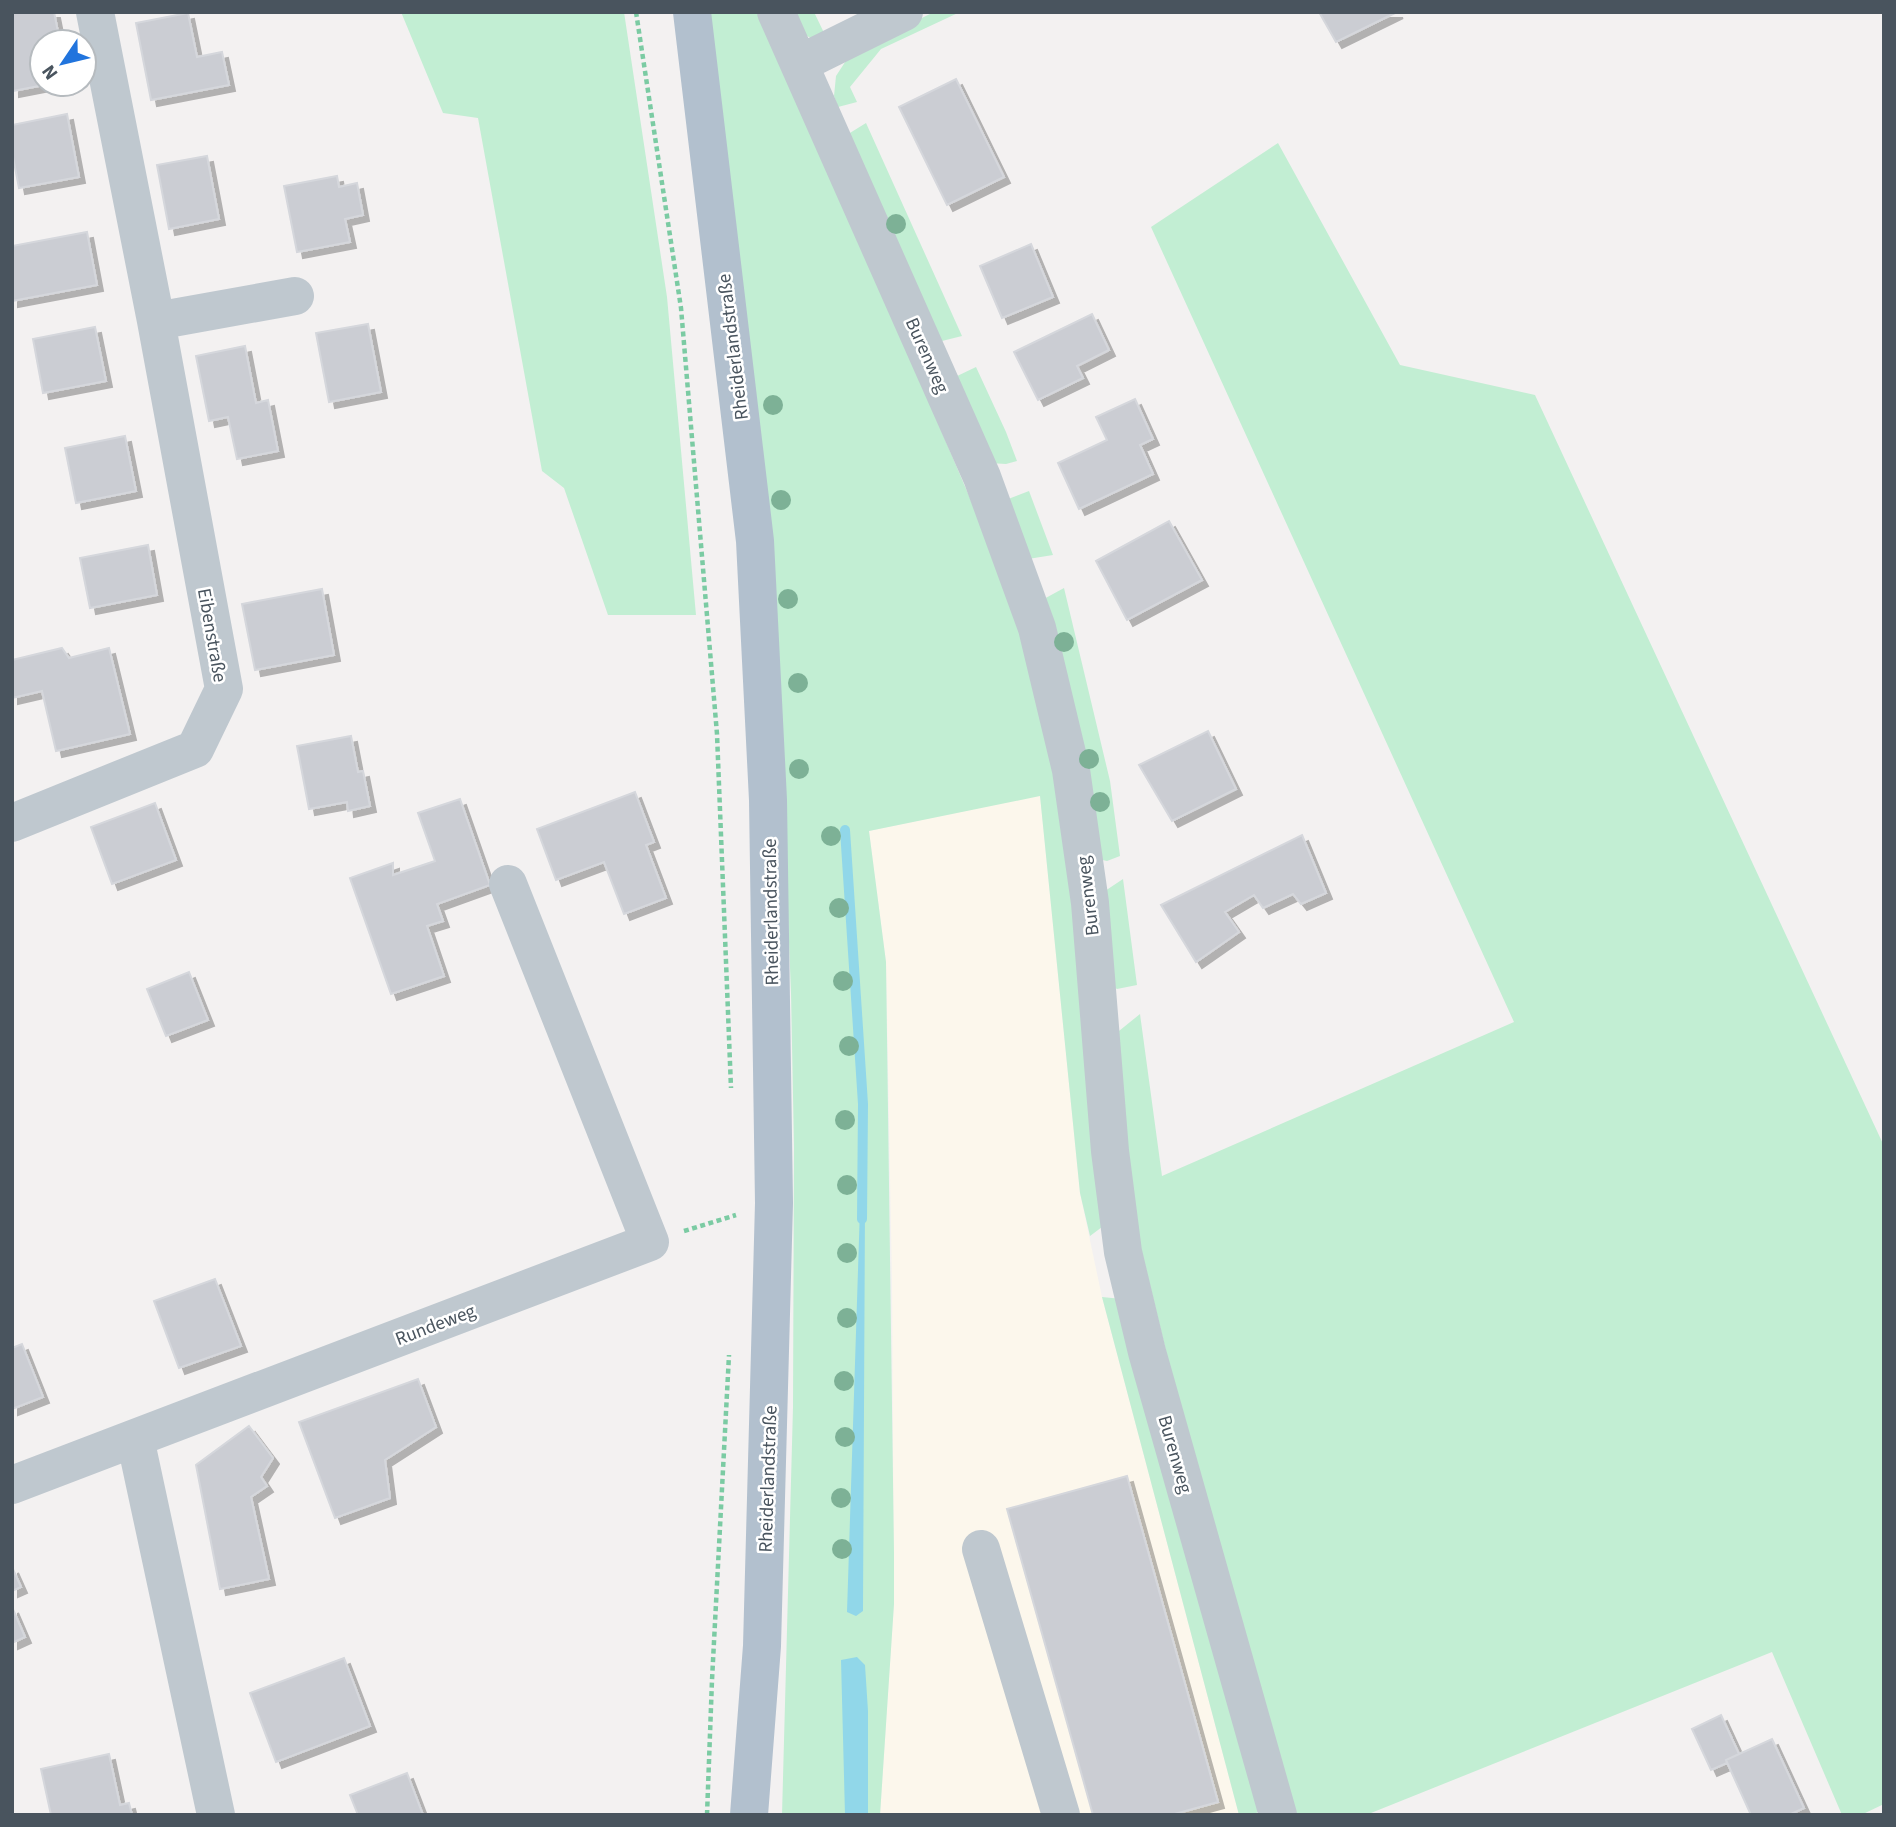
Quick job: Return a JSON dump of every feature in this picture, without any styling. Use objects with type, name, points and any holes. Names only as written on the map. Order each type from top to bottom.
[{"type":"main road","name":"Rheiderlandstraße","points":[[692,12],[755,541],[768,800],[774,1203],[762,1646],[748,1815]]},
{"type":"street","name":"Eibenstraße","points":[[12,823],[195,749],[224,690],[156,321],[95,12]]},
{"type":"street","name":"Burenweg","points":[[776,12],[982,477],[1037,628],[1071,770],[1090,903],[1110,1151],[1123,1252],[1147,1352],[1278,1815]]},
{"type":"street","points":[[799,64],[904,12]]},
{"type":"street","points":[[156,321],[295,296]]},
{"type":"street","points":[[508,884],[650,1242]]},
{"type":"street","name":"Rundeweg","points":[[12,1485],[650,1242]]},
{"type":"street","points":[[135,1438],[216,1815]]},
{"type":"street","points":[[981,1549],[1061,1815]]},
{"type":"path","points":[[636,12],[681,308],[717,734],[731,1091]]},
{"type":"path","points":[[650,1242],[736,1215],[735,1228]]},
{"type":"path","points":[[707,1815],[729,1352]]},
{"type":"shaded area","points":[[1040,795],[1080,1193],[1102,1297],[1239,1815],[880,1815],[894,1604],[892,1282],[886,962],[869,831]]},
{"type":"green space","points":[[401,12],[624,12],[667,297],[696,615],[608,615],[564,488],[542,471],[478,118],[443,113]]},
{"type":"green space","points":[[705,12],[763,12],[1024,625],[1068,828],[1106,1224],[1090,1236],[1080,1193],[1040,796],[869,831],[886,962],[894,1553],[894,1604],[880,1815],[782,1815],[793,1407],[794,1147],[780,712]]},
{"type":"green space","points":[[787,12],[814,12],[826,37],[812,39],[793,27]]},
{"type":"green space","points":[[934,12],[960,12],[881,49],[850,87],[857,102],[838,107],[834,96],[836,76],[849,56]]},
{"type":"green space","points":[[866,123],[962,336],[938,342],[845,136]]},
{"type":"green space","points":[[1278,143],[1400,365],[1535,395],[1884,1146],[1884,1804],[1861,1815],[1842,1815],[1772,1652],[1366,1815],[1287,1815],[1208,1524],[1130,1203],[1114,1035],[1140,1014],[1162,1176],[1514,1022],[1151,227]]},
{"type":"green space","points":[[976,367],[1017,461],[1006,464],[989,463],[953,378]]},
{"type":"green space","points":[[1029,491],[1053,555],[1028,559],[1003,501]]},
{"type":"green space","points":[[1064,588],[1110,781],[1120,856],[1107,861],[1094,858],[1042,600]]},
{"type":"green space","points":[[1123,879],[1137,985],[1117,989],[1107,983],[1102,893]]},
{"type":"green space","points":[[1102,1297],[1122,1299],[1260,1810],[1254,1815],[1239,1815]]},
{"type":"water","points":[[865,1205],[863,1611],[856,1616],[847,1612],[860,1208]]},
{"type":"water","points":[[857,1657],[865,1665],[868,1815],[845,1815],[841,1660]]},
{"type":"building","points":[[12,12],[54,12],[57,28],[28,28],[28,88],[13,91]]},
{"type":"building","points":[[1319,12],[1397,12],[1336,42]]},
{"type":"building","points":[[188,13],[197,57],[222,52],[229,85],[151,100],[136,23]]},
{"type":"building","points":[[956,79],[1004,177],[947,205],[899,107]]},
{"type":"building","points":[[67,114],[79,177],[19,188],[12,152],[12,125]]},
{"type":"building","points":[[207,156],[219,219],[169,229],[157,165]]},
{"type":"building","points":[[337,176],[339,187],[357,183],[363,215],[345,219],[350,242],[297,252],[284,186]]},
{"type":"building","points":[[87,232],[97,285],[12,301],[12,246]]},
{"type":"building","points":[[1031,244],[1053,297],[1002,318],[980,266]]},
{"type":"building","points":[[1092,314],[1109,350],[1077,366],[1083,378],[1038,400],[1014,352]]},
{"type":"building","points":[[368,324],[381,392],[329,402],[316,333]]},
{"type":"building","points":[[95,327],[106,381],[43,393],[33,339]]},
{"type":"building","points":[[245,346],[256,403],[268,400],[278,451],[237,459],[228,417],[209,421],[196,356]]},
{"type":"building","points":[[1135,399],[1153,439],[1140,445],[1153,474],[1079,509],[1058,463],[1107,440],[1096,417]]},
{"type":"building","points":[[125,436],[136,491],[76,503],[65,448]]},
{"type":"building","points":[[1169,521],[1202,580],[1127,620],[1096,561]]},
{"type":"building","points":[[148,545],[157,595],[90,608],[80,558]]},
{"type":"building","points":[[322,589],[334,655],[255,670],[242,604]]},
{"type":"building","points":[[62,648],[69,658],[109,648],[130,734],[56,751],[42,691],[12,698],[12,660]]},
{"type":"building","points":[[1208,731],[1236,789],[1172,821],[1139,765]]},
{"type":"building","points":[[351,736],[358,772],[363,771],[370,806],[348,811],[347,802],[309,809],[297,746]]},
{"type":"building","points":[[635,792],[654,842],[646,845],[666,898],[624,914],[604,862],[556,880],[537,829]]},
{"type":"building","points":[[460,799],[490,885],[437,904],[443,921],[427,926],[444,976],[391,994],[350,878],[393,863],[393,875],[435,861],[418,813]]},
{"type":"building","points":[[155,803],[176,860],[112,884],[91,827]]},
{"type":"building","points":[[1302,835],[1326,893],[1301,904],[1293,894],[1263,908],[1254,895],[1225,912],[1239,932],[1196,962],[1161,905]]},
{"type":"building","points":[[189,972],[208,1020],[166,1036],[147,989]]},
{"type":"building","points":[[215,1279],[241,1346],[179,1368],[154,1301]]},
{"type":"building","points":[[22,1344],[43,1397],[12,1409],[12,1348]]},
{"type":"building","points":[[418,1379],[436,1427],[385,1460],[390,1498],[335,1518],[299,1422]]},
{"type":"building","points":[[249,1426],[273,1458],[261,1477],[267,1486],[251,1497],[269,1579],[220,1589],[196,1465]]},
{"type":"building","points":[[1127,1476],[1218,1802],[1171,1815],[1093,1815],[1007,1509]]},
{"type":"building","points":[[12,1567],[21,1587],[12,1591]]},
{"type":"building","points":[[12,1607],[25,1637],[12,1643]]},
{"type":"building","points":[[344,1658],[370,1726],[276,1762],[250,1693]]},
{"type":"building","points":[[1721,1715],[1739,1754],[1711,1770],[1692,1729]]},
{"type":"building","points":[[1772,1739],[1804,1808],[1789,1815],[1751,1815],[1726,1760]]},
{"type":"building","points":[[109,1754],[120,1805],[129,1803],[132,1815],[51,1815],[41,1769]]},
{"type":"building","points":[[407,1773],[423,1815],[358,1815],[350,1795]]},
{"type":"waterway","points":[[845,830],[863,1104],[862,1219]]}]
